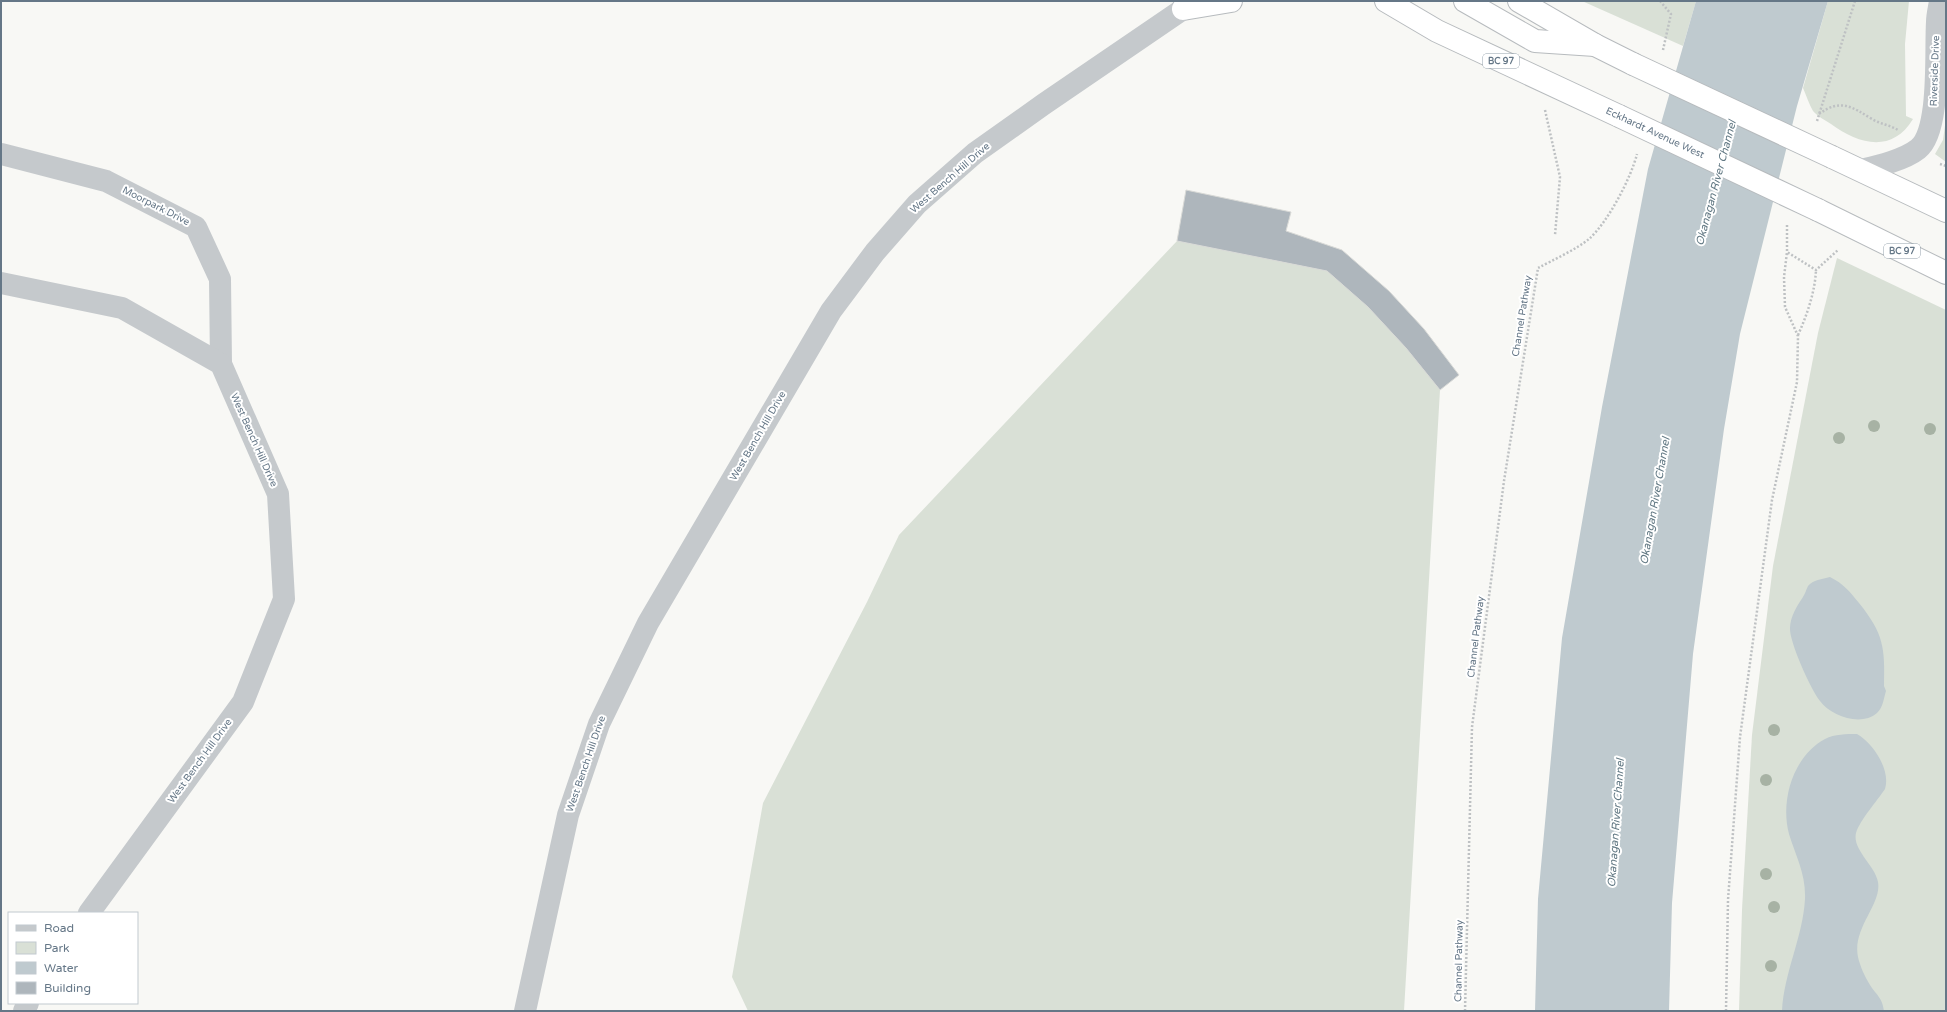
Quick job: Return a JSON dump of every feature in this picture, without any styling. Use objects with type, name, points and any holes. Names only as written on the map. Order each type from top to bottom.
[{"type":"highway","points":[[1189,4],[1231,1]]},
{"type":"highway","name":"Eckhardt Avenue West","points":[[1386,1],[1437,32],[1818,210],[1946,273]]},
{"type":"highway","points":[[1465,1],[1534,41],[1595,45]]},
{"type":"highway","points":[[1519,1],[1595,45],[1633,64],[1946,211]]},
{"type":"street","name":"Riverside Drive","points":[[1861,170],[1887,164],[1919,149],[1928,136],[1935,98],[1937,21],[1940,1]]},
{"type":"street","name":"West Bench Hill Drive","points":[[525,1011],[568,815],[599,724],[648,623],[831,311],[875,252],[917,204],[975,153],[1189,4]]},
{"type":"street","name":"Moorpark Drive","points":[[1,154],[106,181],[196,227],[220,279],[221,364]]},
{"type":"street","points":[[1,283],[122,308],[221,364]]},
{"type":"street","name":"West Bench Hill Drive","points":[[89,912],[243,702],[284,599],[278,494],[221,364]]},
{"type":"path","points":[[1538,79],[1560,177],[1555,235]]},
{"type":"path","points":[[1819,114],[1827,109],[1841,105],[1855,108],[1873,120],[1899,131]]},
{"type":"path","points":[[1787,252],[1784,277],[1785,307],[1798,336]]},
{"type":"path","name":"Channel Pathway","points":[[1465,1011],[1472,727],[1504,481],[1538,268]]},
{"type":"path","points":[[1726,1011],[1728,900],[1740,737],[1772,500],[1797,382],[1798,336],[1804,323],[1816,283],[1816,270]]},
{"type":"green space","points":[[1582,1],[1696,1],[1683,46]]},
{"type":"green space","points":[[1828,1],[1909,1],[1905,44],[1906,116],[1913,119],[1905,130],[1895,137],[1885,141],[1874,142],[1852,137],[1813,111],[1803,88]]},
{"type":"green space","points":[[1946,118],[1946,162],[1935,154],[1943,140]]},
{"type":"green space","points":[[1177,241],[1327,271],[1368,307],[1406,348],[1440,390],[1404,1011],[748,1011],[732,977],[763,803],[867,602],[899,535]]},
{"type":"green space","points":[[1837,258],[1946,310],[1946,1011],[1739,1011],[1742,910],[1752,735],[1773,566],[1818,333]]},
{"type":"water","name":"Okanagan River Channel","points":[[1696,1],[1828,1],[1797,106],[1740,334],[1724,429],[1693,654],[1672,903],[1669,1011],[1535,1011],[1538,899],[1562,638],[1602,407],[1648,169]]},
{"type":"water","points":[[1830,577],[1843,585],[1859,603],[1874,624],[1881,642],[1884,661],[1884,686],[1886,691],[1879,711],[1870,717],[1863,719],[1847,718],[1839,715],[1831,711],[1820,701],[1811,687],[1793,643],[1790,624],[1796,608],[1804,596],[1808,586],[1815,581]]},
{"type":"water","points":[[1857,734],[1869,744],[1879,758],[1883,766],[1886,782],[1885,789],[1865,817],[1856,833],[1857,845],[1873,870],[1878,882],[1876,899],[1859,936],[1857,946],[1858,957],[1870,985],[1881,1000],[1884,1011],[1782,1011],[1786,982],[1801,927],[1805,899],[1804,882],[1789,834],[1786,808],[1788,794],[1797,768],[1805,756],[1814,747],[1825,739],[1833,736]]},
{"type":"building","points":[[1186,190],[1291,212],[1286,231],[1342,250],[1389,291],[1424,329],[1459,375],[1440,390],[1406,348],[1368,307],[1327,271],[1177,241]]}]
